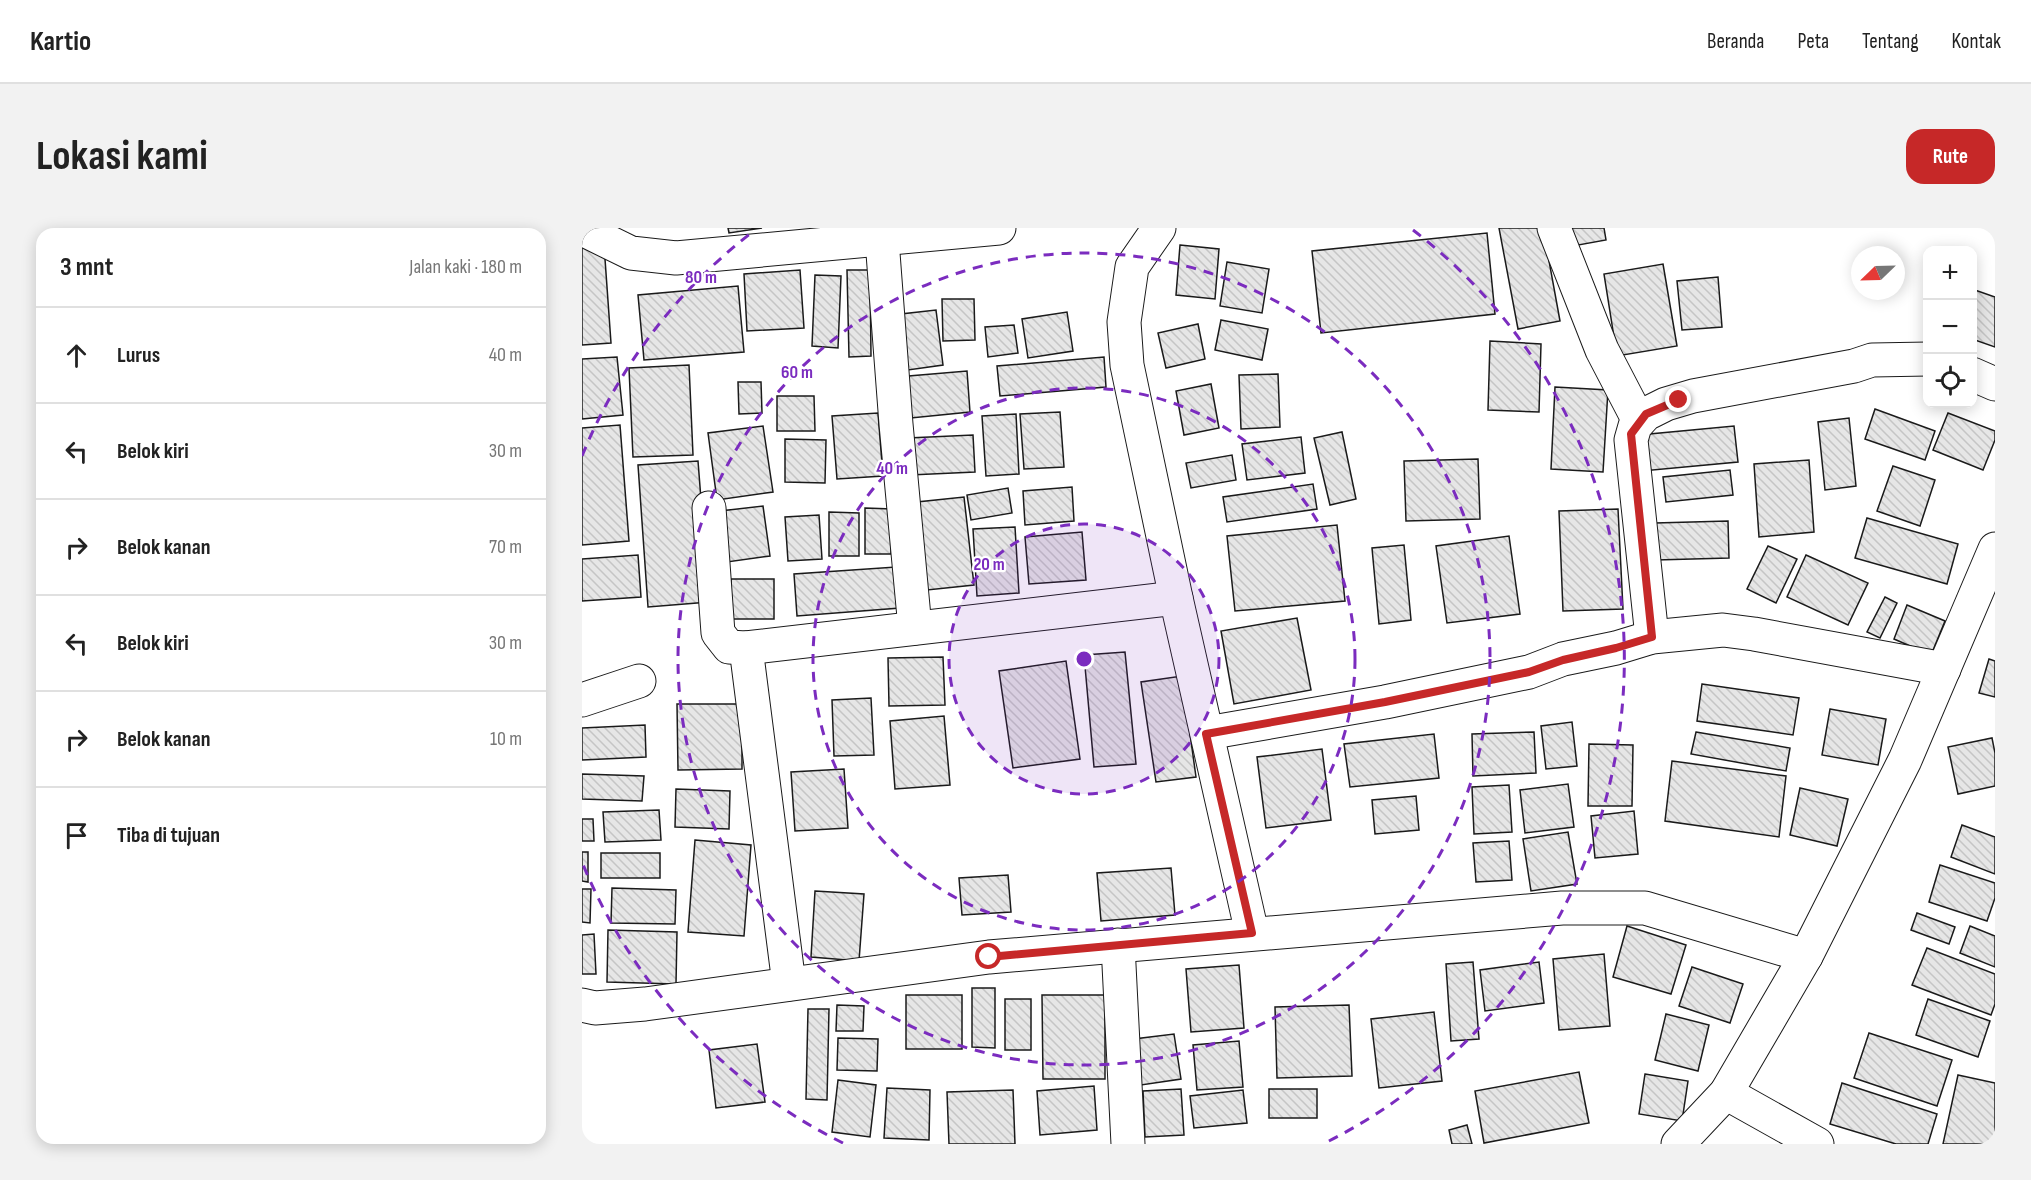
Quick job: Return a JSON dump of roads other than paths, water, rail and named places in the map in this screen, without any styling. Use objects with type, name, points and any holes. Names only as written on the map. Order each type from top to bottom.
[{"type":"street","points":[[1159,228],[1132,267],[1124,322],[1127,365],[1176,598],[1252,933]]},
{"type":"street","points":[[1554,228],[1602,350],[1639,421]]},
{"type":"street","points":[[582,229],[614,236],[631,253],[676,258],[978,229]]},
{"type":"street","points":[[882,240],[915,628]]},
{"type":"street","points":[[1652,637],[1631,440],[1631,434],[1639,421],[1666,404],[1771,379],[1854,366],[1872,360],[1923,359]]},
{"type":"street","points":[[1977,376],[1995,384]]},
{"type":"street","points":[[709,508],[718,633],[729,647],[746,648],[1176,598]]},
{"type":"street","points":[[1678,1144],[1726,1093],[1806,956],[1905,760],[1995,549]]},
{"type":"street","points":[[1206,734],[1385,702],[1529,672],[1563,660],[1652,637],[1734,631],[1944,669]]},
{"type":"street","points":[[746,648],[789,984]]},
{"type":"street","points":[[582,700],[639,681]]},
{"type":"street","points":[[582,1005],[595,1008],[645,1004],[989,957],[1550,909],[1645,908],[1806,956]]},
{"type":"street","points":[[1118,945],[1128,1144]]},
{"type":"street","points":[[1726,1093],[1817,1144]]}]
